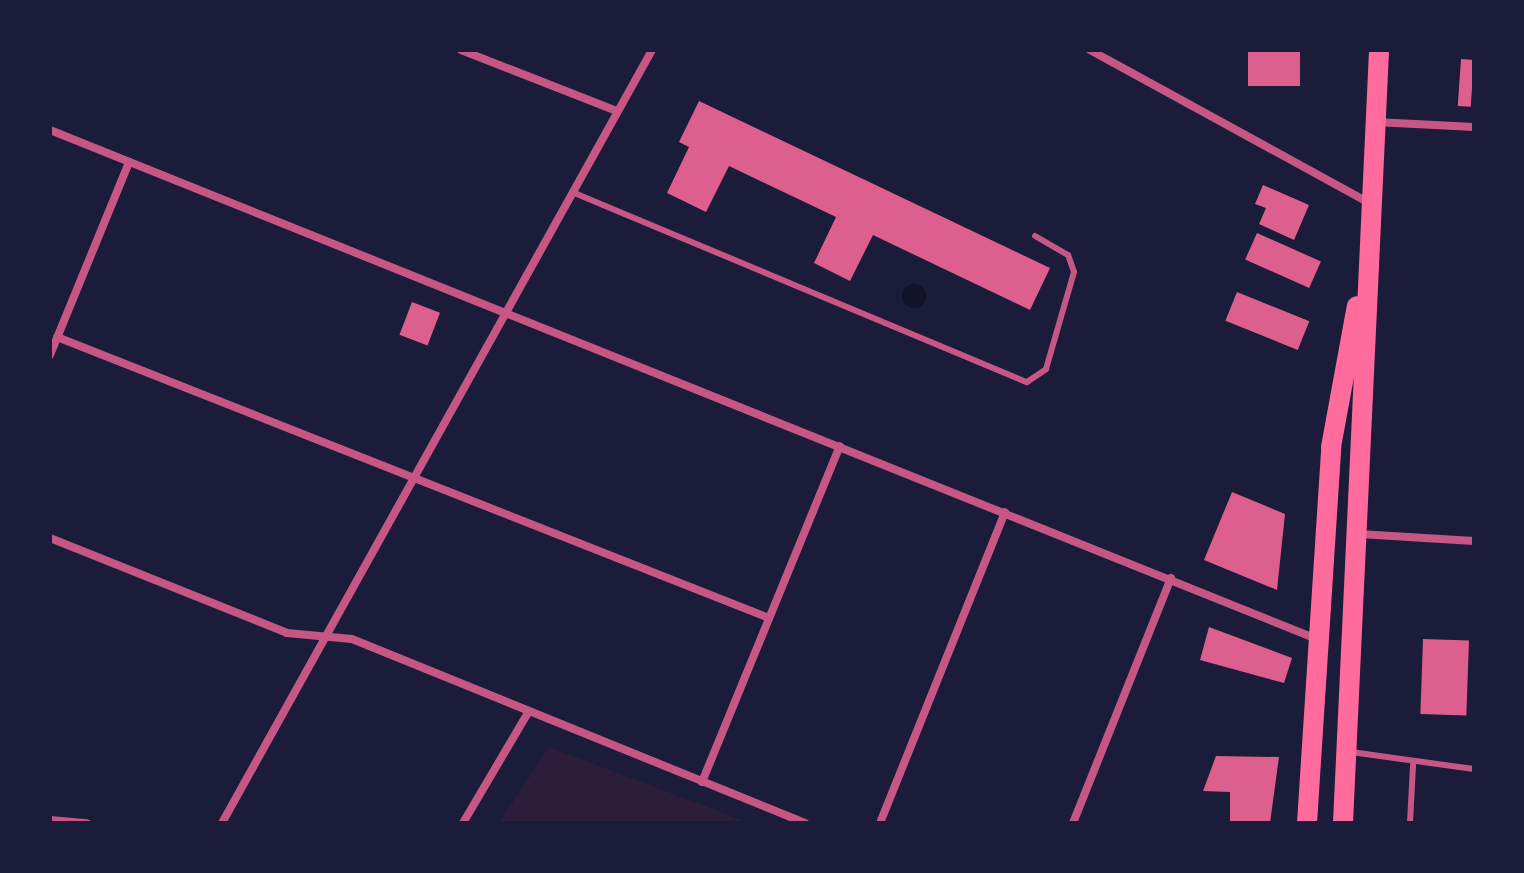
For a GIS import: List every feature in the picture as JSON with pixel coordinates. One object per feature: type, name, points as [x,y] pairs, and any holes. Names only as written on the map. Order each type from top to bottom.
[{"type":"main road","points":[[1343,823],[1358,534],[1363,283],[1379,50]]},
{"type":"main road","points":[[1307,823],[1334,413],[1363,283]]},
{"type":"street","points":[[461,50],[617,111]]},
{"type":"street","points":[[222,823],[320,636],[652,50]]},
{"type":"street","points":[[1090,50],[1369,203]]},
{"type":"street","points":[[1374,122],[1474,127]]},
{"type":"street","points":[[50,130],[1319,640]]},
{"type":"street","points":[[50,355],[129,162]]},
{"type":"street","points":[[57,337],[769,618]]},
{"type":"street","points":[[702,782],[840,446]]},
{"type":"street","points":[[880,823],[1005,512]]},
{"type":"street","points":[[1358,534],[1474,541]]},
{"type":"street","points":[[50,538],[287,633],[352,639],[805,823]]},
{"type":"street","points":[[1073,823],[1171,578]]},
{"type":"street","points":[[463,823],[529,711]]},
{"type":"street","points":[[50,820],[87,823]]},
{"type":"lane","points":[[572,192],[1027,382],[1046,369],[1074,272],[1068,255],[1035,236]]},
{"type":"lane","points":[[1347,751],[1413,765],[1474,769]]},
{"type":"lane","points":[[1410,823],[1413,765]]},
{"type":"shaded area","points":[[914,284],[925,291],[926,296],[919,307],[914,308],[903,301],[902,296],[909,285]]},
{"type":"shaded area","points":[[549,747],[750,823],[499,823]]},
{"type":"building","points":[[1248,50],[1300,50],[1300,86],[1248,86]]},
{"type":"building","points":[[1461,59],[1474,60],[1471,107],[1458,106]]},
{"type":"building","points":[[699,101],[1050,268],[1030,310],[873,235],[850,281],[814,263],[836,217],[729,166],[706,212],[667,193],[689,147],[679,142]]},
{"type":"building","points":[[1263,185],[1309,205],[1294,240],[1259,224],[1266,208],[1255,204]]},
{"type":"building","points":[[1257,233],[1321,261],[1309,288],[1245,259]]},
{"type":"building","points":[[1237,292],[1309,321],[1298,350],[1225,321]]},
{"type":"building","points":[[412,302],[440,313],[427,345],[399,335]]},
{"type":"building","points":[[1232,492],[1285,514],[1277,590],[1204,560]]},
{"type":"building","points":[[1209,627],[1292,658],[1284,683],[1200,660]]},
{"type":"building","points":[[1423,639],[1469,641],[1466,716],[1420,714]]},
{"type":"building","points":[[1216,756],[1279,757],[1270,823],[1230,823],[1230,792],[1203,791]]}]
